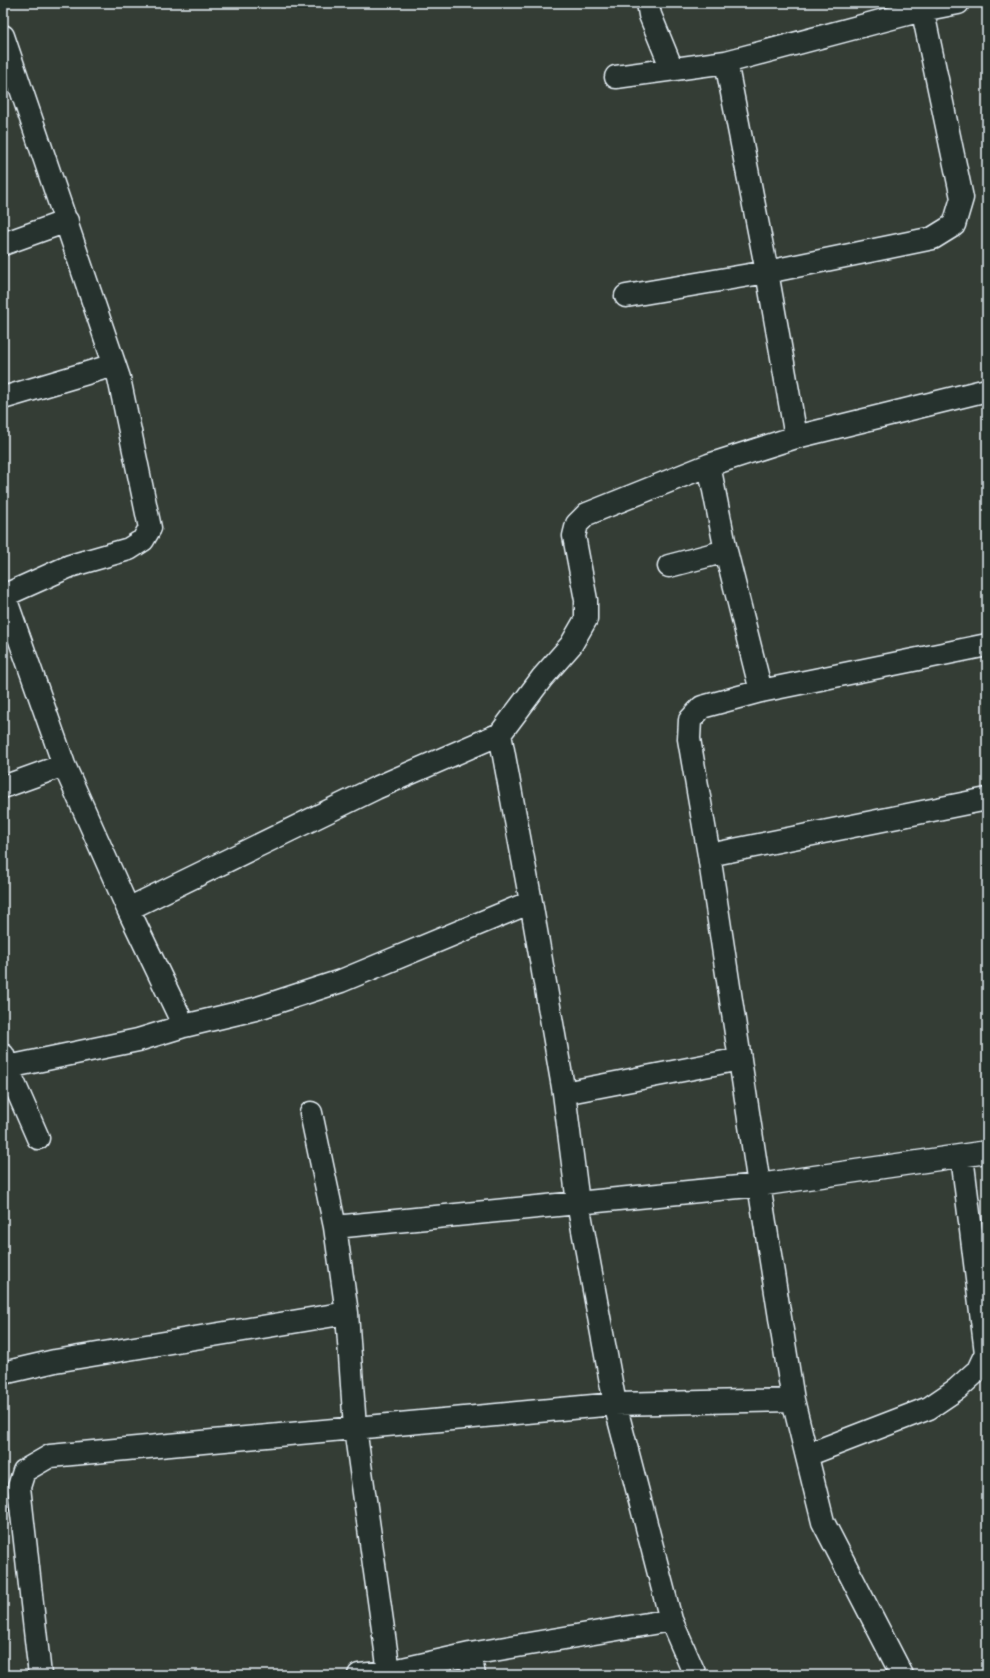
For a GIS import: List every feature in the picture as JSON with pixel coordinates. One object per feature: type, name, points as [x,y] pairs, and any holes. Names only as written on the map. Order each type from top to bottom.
[{"type":"street","points":[[648,3],[650,15],[672,69]]},
{"type":"street","points":[[616,77],[726,62],[921,6],[958,3]]},
{"type":"street","points":[[626,296],[767,272],[933,238],[954,225],[962,198],[921,6]]},
{"type":"street","points":[[3,36],[119,378],[150,528],[143,540],[129,549],[70,566],[4,595],[64,765],[128,909],[184,1026]]},
{"type":"street","points":[[726,62],[767,272],[796,437]]},
{"type":"street","points":[[3,244],[67,221]]},
{"type":"street","points":[[3,398],[114,365]]},
{"type":"street","points":[[128,909],[376,788],[500,734],[542,678],[572,645],[586,619],[586,600],[574,536],[577,524],[587,514],[709,465],[796,437],[987,390]]},
{"type":"street","points":[[709,465],[726,551],[761,691]]},
{"type":"street","points":[[669,566],[726,551]]},
{"type":"street","points":[[902,1675],[823,1522],[794,1400],[759,1185],[709,856],[688,739],[690,720],[702,707],[761,691],[987,645]]},
{"type":"street","points":[[500,734],[564,1093],[578,1203],[616,1404],[671,1620],[695,1675]]},
{"type":"street","points":[[3,787],[64,765]]},
{"type":"street","points":[[709,856],[987,799]]},
{"type":"street","points":[[38,1138],[4,1064],[138,1040],[184,1026],[255,1009],[340,981],[531,902]]},
{"type":"street","points":[[564,1093],[740,1059]]},
{"type":"street","points":[[311,1113],[336,1227],[347,1312],[355,1428],[388,1672]]},
{"type":"street","points":[[336,1227],[759,1185],[987,1152]]},
{"type":"street","points":[[807,1455],[930,1408],[957,1389],[978,1370],[986,1353],[962,1156]]},
{"type":"street","points":[[3,1373],[63,1360],[347,1312]]},
{"type":"street","points":[[40,1675],[19,1487],[24,1471],[37,1462],[50,1456],[616,1404],[794,1400]]},
{"type":"street","points":[[359,1675],[472,1665],[671,1620]]}]
